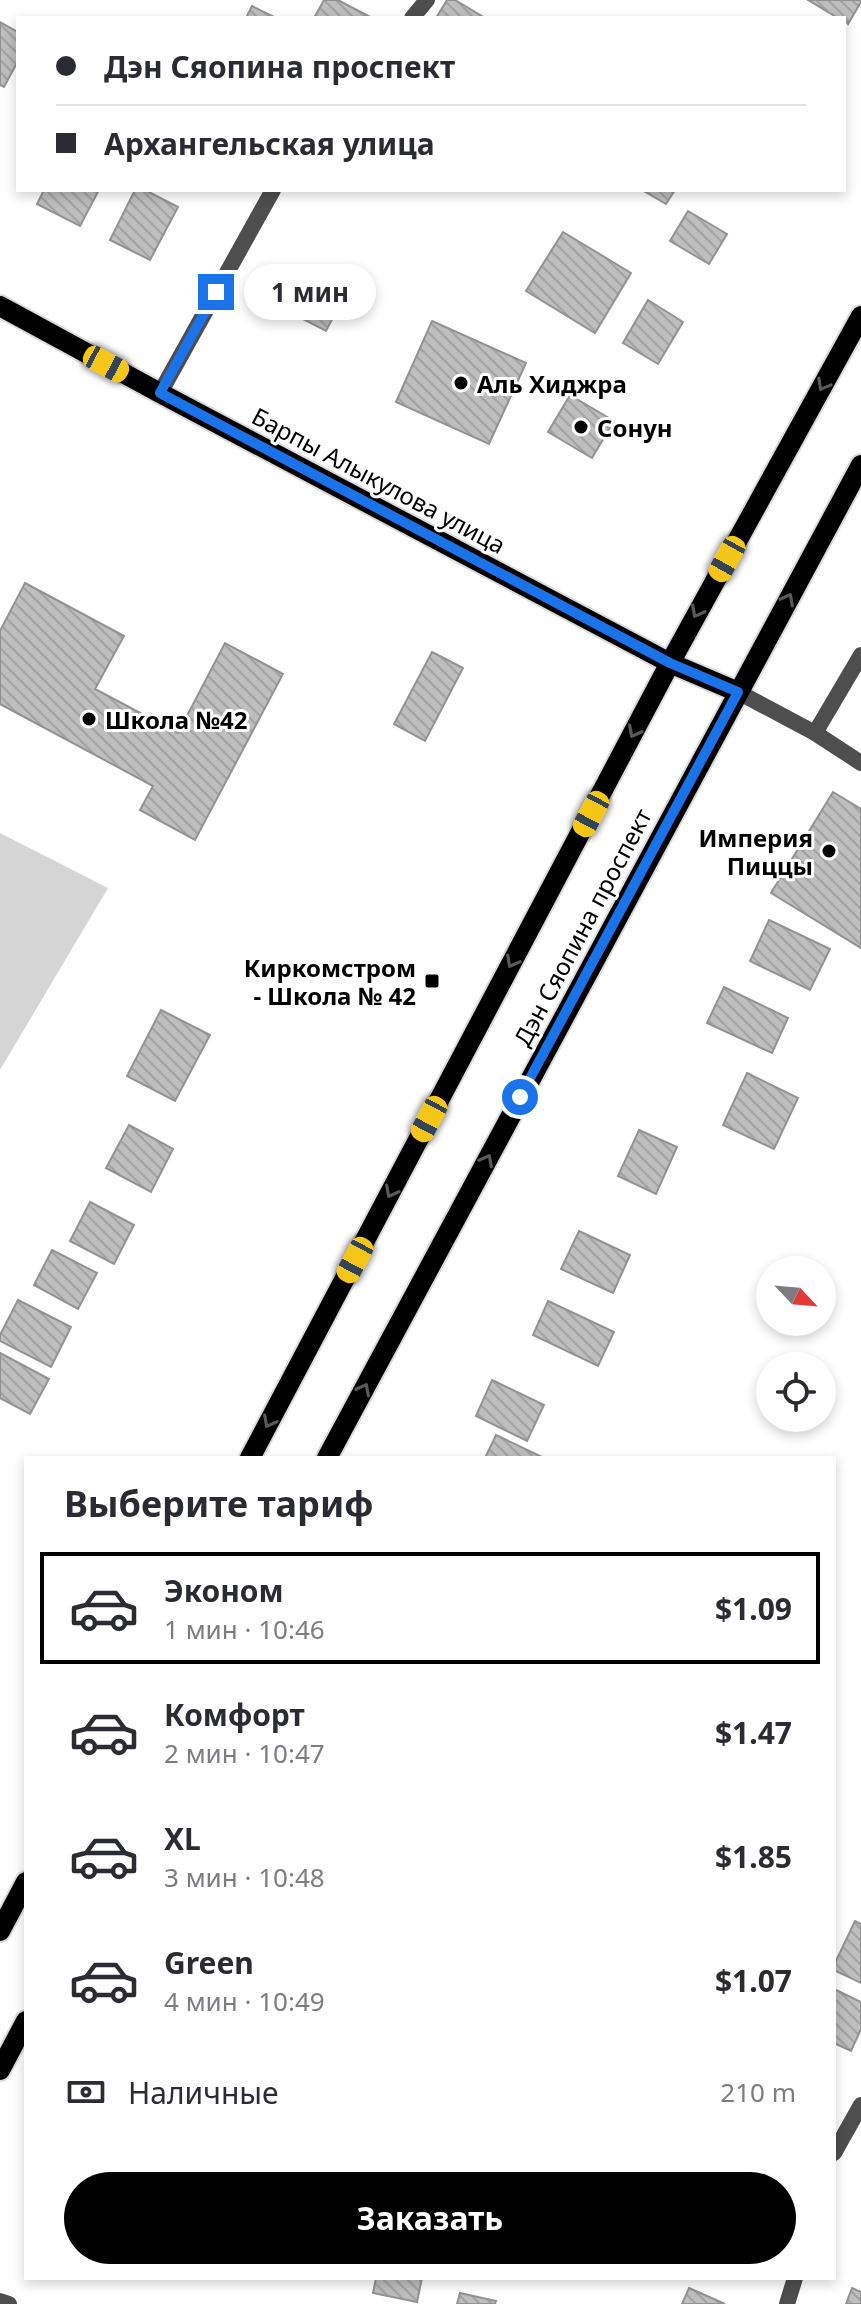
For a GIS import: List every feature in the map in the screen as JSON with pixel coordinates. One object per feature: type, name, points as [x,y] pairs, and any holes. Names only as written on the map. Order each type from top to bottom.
[{"type":"main road","name":"Барпы Алыкулова улица","points":[[0,306],[670,663],[738,692]]},
{"type":"main road","name":"Дэн Сяопина проспект","points":[[251,1456],[670,663],[861,316]]},
{"type":"main road","name":"Дэн Сяопина проспект","points":[[328,1456],[861,465]]},
{"type":"main road","points":[[0,1931],[24,1886]]},
{"type":"main road","points":[[0,2070],[24,2025]]},
{"type":"street","points":[[414,16],[427,0]]},
{"type":"street","points":[[160,393],[272,192]]},
{"type":"street","points":[[815,733],[861,655]]},
{"type":"street","points":[[738,692],[815,733],[861,763]]},
{"type":"street","points":[[836,2149],[861,2105]]},
{"type":"street","points":[[787,2304],[794,2280]]},
{"type":"street","points":[[0,2301],[9,2304]]},
{"type":"shaded area","points":[[0,833],[108,888],[0,1070]]},
{"type":"building","points":[[324,0],[338,0],[368,16],[315,16]]},
{"type":"building","points":[[447,0],[455,0],[482,16],[437,16]]},
{"type":"building","points":[[808,0],[861,0],[848,24],[846,16],[835,16]]},
{"type":"building","points":[[252,6],[272,16],[247,16]]},
{"type":"building","points":[[0,22],[16,31],[16,65],[4,87],[0,85]]},
{"type":"building","points":[[43,192],[98,192],[80,226],[37,204]]},
{"type":"building","points":[[134,192],[149,192],[178,207],[150,260],[110,240]]},
{"type":"building","points":[[645,192],[674,192],[666,204]]},
{"type":"building","points":[[688,211],[727,234],[709,264],[670,241]]},
{"type":"building","points":[[563,232],[631,273],[595,333],[526,291]]},
{"type":"building","points":[[291,271],[343,298],[326,331],[274,304]]},
{"type":"building","points":[[648,300],[683,322],[658,364],[623,343]]},
{"type":"building","name":"Аль Хиджра","points":[[432,321],[526,363],[489,444],[396,402]]},
{"type":"building","name":"Сонун","points":[[570,395],[614,421],[592,458],[548,432]]},
{"type":"building","name":"Школа №42","points":[[25,583],[124,636],[95,689],[178,733],[225,643],[283,674],[195,840],[140,810],[153,786],[0,704],[0,631]]},
{"type":"building","points":[[432,652],[463,668],[425,741],[394,724]]},
{"type":"building","name":"Империя Пиццы","points":[[833,792],[861,809],[861,948],[771,893]]},
{"type":"building","points":[[769,920],[830,949],[810,990],[750,961]]},
{"type":"building","points":[[724,987],[788,1018],[772,1053],[707,1023]]},
{"type":"building","points":[[161,1010],[210,1035],[175,1101],[127,1076]]},
{"type":"building","points":[[747,1073],[798,1098],[774,1149],[723,1125]]},
{"type":"building","points":[[129,1125],[173,1149],[151,1192],[106,1168]]},
{"type":"building","points":[[639,1130],[677,1147],[656,1194],[618,1176]]},
{"type":"building","points":[[90,1202],[134,1225],[114,1264],[70,1241]]},
{"type":"building","points":[[579,1231],[630,1255],[613,1293],[561,1269]]},
{"type":"building","points":[[52,1250],[97,1273],[78,1309],[34,1285]]},
{"type":"building","points":[[18,1300],[71,1327],[51,1367],[0,1341],[0,1335]]},
{"type":"building","points":[[548,1301],[614,1332],[598,1366],[533,1335]]},
{"type":"building","points":[[0,1353],[49,1379],[30,1414],[0,1398]]},
{"type":"building","points":[[492,1380],[544,1405],[527,1441],[476,1416]]},
{"type":"building","points":[[496,1435],[540,1456],[486,1456]]},
{"type":"building","points":[[855,1921],[861,1924],[861,1983],[836,1971],[836,1961]]},
{"type":"building","points":[[836,1990],[861,2002],[861,2029],[851,2051],[836,2044]]},
{"type":"building","points":[[376,2280],[422,2280],[417,2302],[373,2293]]},
{"type":"building","points":[[689,2288],[725,2304],[682,2304]]},
{"type":"building","points":[[852,2288],[861,2292],[861,2304],[846,2304]]},
{"type":"building","points":[[460,2293],[496,2301],[495,2304],[457,2304]]},
{"type":"place","name":"Аль Хиджра","points":[[461,383]]},
{"type":"place","name":"Сонун","points":[[581,427]]},
{"type":"place","name":"Школа №42","points":[[89,719]]},
{"type":"place","name":"Империя Пиццы","points":[[829,851]]},
{"type":"place","name":"Киркомстром - Школа № 42","points":[[432,981]]},
{"type":"route","points":[[216,292],[160,393],[670,663],[738,692],[520,1097]]}]
